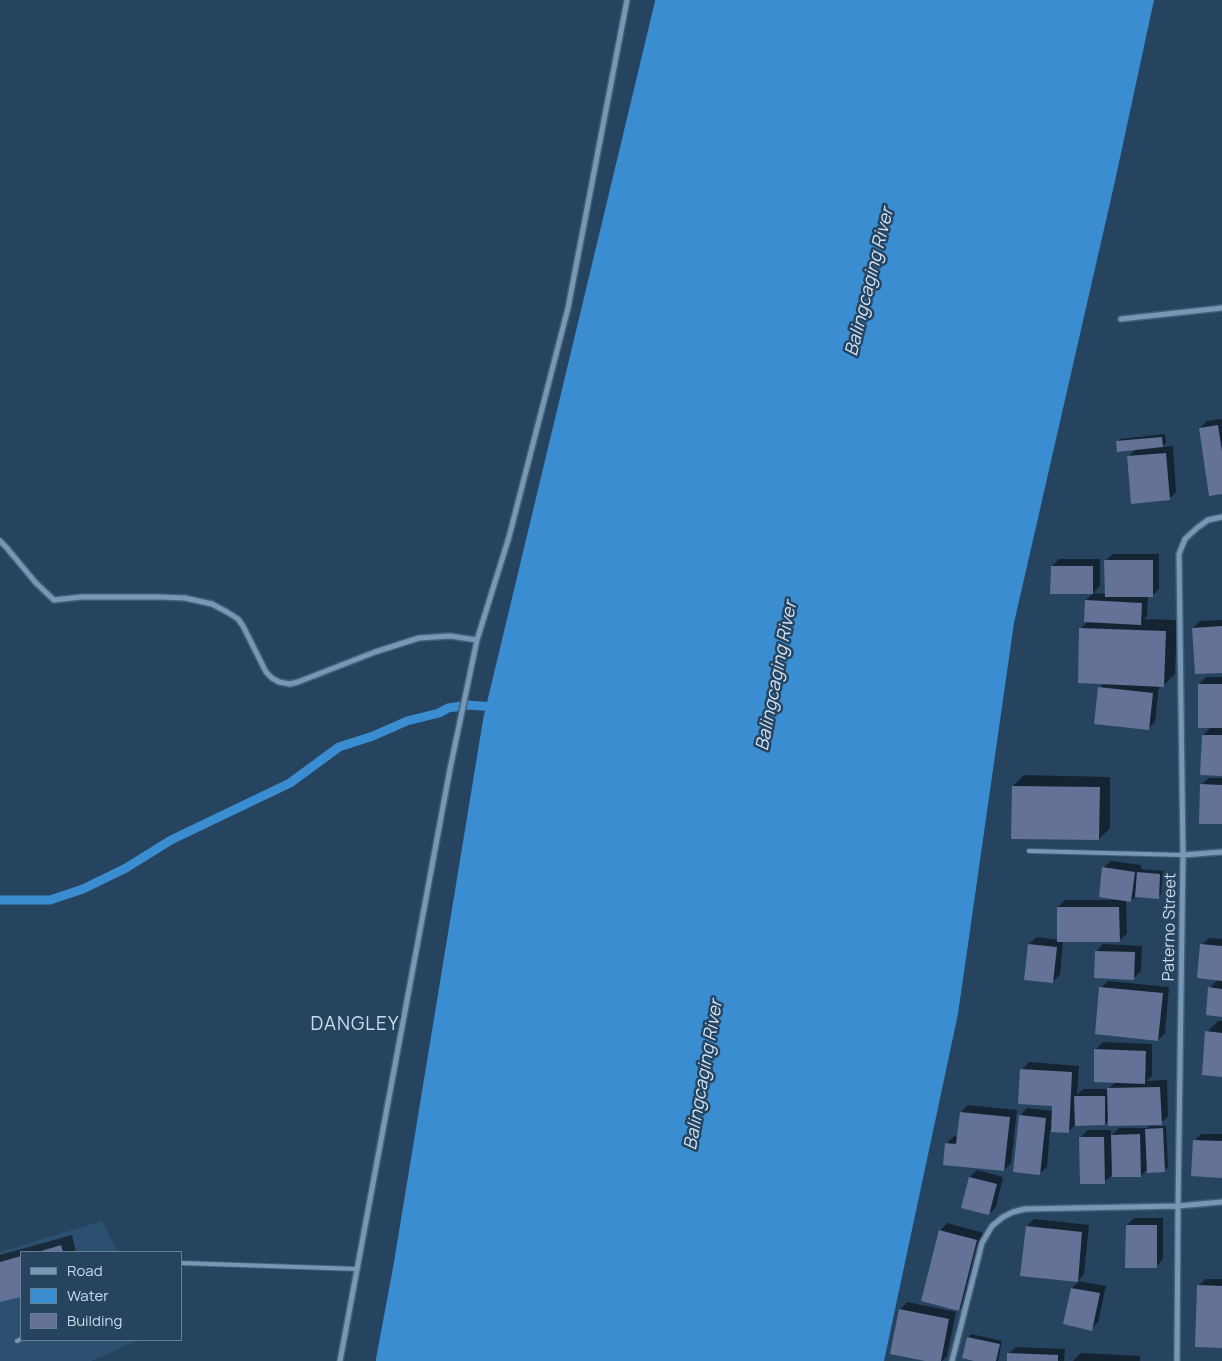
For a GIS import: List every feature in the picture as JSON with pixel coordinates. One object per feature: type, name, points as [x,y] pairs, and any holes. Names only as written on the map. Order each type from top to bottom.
[{"type":"street","points":[[340,1361],[448,778],[477,640],[509,537],[568,308],[627,0]]},
{"type":"street","points":[[1122,319],[1222,308]]},
{"type":"street","name":"Paterno Street","points":[[1176,1361],[1183,855],[1179,554],[1185,539],[1197,528],[1208,520],[1222,517]]},
{"type":"street","points":[[0,542],[36,583],[54,600],[81,597],[185,598],[212,604],[228,612],[242,626],[266,672],[279,682],[290,684],[298,682],[375,652],[419,638],[450,636],[477,640]]},
{"type":"street","points":[[1183,855],[1222,852]]},
{"type":"street","points":[[952,1361],[982,1243],[992,1226],[1003,1217],[1025,1209],[1178,1206],[1222,1202]]},
{"type":"lane","points":[[1029,851],[1183,855]]},
{"type":"lane","points":[[182,1263],[357,1268]]},
{"type":"shaded area","points":[[102,1221],[117,1251],[20,1251],[20,1341],[137,1341],[91,1361],[0,1361],[0,1252]]},
{"type":"water","name":"Balingcaging River","points":[[681,0],[1154,0],[1115,181],[1014,623],[958,1014],[884,1361],[401,1361],[418,1270],[508,722]]},
{"type":"building","points":[[1218,425],[1222,452],[1222,494],[1209,496],[1199,428]]},
{"type":"building","points":[[1162,437],[1163,447],[1117,452],[1116,441]]},
{"type":"building","points":[[1166,453],[1170,500],[1131,504],[1127,456]]},
{"type":"building","points":[[1104,560],[1153,560],[1153,597],[1105,597]]},
{"type":"building","points":[[1051,566],[1093,566],[1093,594],[1050,594]]},
{"type":"building","points":[[1085,600],[1142,603],[1141,625],[1084,622]]},
{"type":"building","points":[[1222,626],[1222,673],[1195,674],[1192,628]]},
{"type":"building","points":[[1079,628],[1166,631],[1164,687],[1078,683]]},
{"type":"building","points":[[1198,684],[1222,684],[1222,728],[1198,728]]},
{"type":"building","points":[[1098,687],[1153,693],[1149,730],[1094,724]]},
{"type":"building","points":[[1202,735],[1222,735],[1222,776],[1200,775]]},
{"type":"building","points":[[1200,784],[1222,785],[1222,824],[1199,824]]},
{"type":"building","points":[[1012,786],[1100,787],[1099,840],[1011,839]]},
{"type":"building","points":[[1102,867],[1135,872],[1131,902],[1099,897]]},
{"type":"building","points":[[1137,872],[1160,874],[1159,899],[1135,897]]},
{"type":"building","points":[[1057,907],[1119,907],[1120,942],[1057,942]]},
{"type":"building","points":[[1028,944],[1057,947],[1053,983],[1024,980]]},
{"type":"building","points":[[1200,944],[1222,946],[1222,981],[1197,978]]},
{"type":"building","points":[[1095,951],[1135,952],[1134,980],[1094,978]]},
{"type":"building","points":[[1099,987],[1163,993],[1158,1041],[1095,1034]]},
{"type":"building","points":[[1208,987],[1222,989],[1222,1017],[1206,1015]]},
{"type":"building","points":[[1205,1031],[1222,1033],[1222,1077],[1202,1075]]},
{"type":"building","points":[[1094,1049],[1146,1051],[1145,1084],[1094,1082]]},
{"type":"building","points":[[1020,1069],[1072,1072],[1069,1133],[1051,1132],[1052,1106],[1018,1104]]},
{"type":"building","points":[[1160,1087],[1162,1125],[1108,1126],[1107,1088]]},
{"type":"building","points":[[1074,1096],[1105,1096],[1105,1125],[1075,1126]]},
{"type":"building","points":[[960,1112],[1010,1117],[1004,1171],[943,1165],[945,1143],[956,1144]]},
{"type":"building","points":[[1019,1115],[1046,1118],[1040,1175],[1013,1172]]},
{"type":"building","points":[[1163,1128],[1165,1172],[1147,1173],[1145,1129]]},
{"type":"building","points":[[1140,1134],[1141,1177],[1112,1177],[1111,1135]]},
{"type":"building","points":[[1079,1137],[1104,1137],[1105,1184],[1080,1184]]},
{"type":"building","points":[[1193,1140],[1222,1141],[1222,1178],[1191,1176]]},
{"type":"building","points":[[969,1177],[997,1184],[989,1215],[961,1208]]},
{"type":"building","points":[[1126,1225],[1157,1225],[1157,1268],[1125,1268]]},
{"type":"building","points":[[1026,1226],[1082,1232],[1078,1282],[1020,1276]]},
{"type":"building","points":[[939,1230],[977,1240],[959,1311],[921,1301]]},
{"type":"building","points":[[61,1245],[63,1251],[41,1251]]},
{"type":"building","points":[[20,1256],[20,1297],[0,1302],[0,1262]]},
{"type":"building","points":[[1197,1285],[1222,1286],[1222,1348],[1195,1347]]},
{"type":"building","points":[[1071,1288],[1100,1293],[1092,1331],[1063,1324]]},
{"type":"building","points":[[899,1309],[949,1319],[941,1361],[925,1361],[890,1354]]},
{"type":"building","points":[[967,1337],[1000,1344],[996,1361],[974,1361],[962,1358]]},
{"type":"building","points":[[1007,1353],[1058,1355],[1058,1361],[1007,1361]]},
{"type":"waterway","points":[[401,1361],[418,1270],[508,722],[681,0]]},
{"type":"waterway","points":[[0,900],[50,900],[83,889],[126,868],[171,840],[290,783],[339,747],[373,736],[407,721],[439,713],[448,708],[468,705],[494,707],[510,712],[520,709]]},
{"type":"district","name":"DANGLEY","points":[[355,1025]]}]
